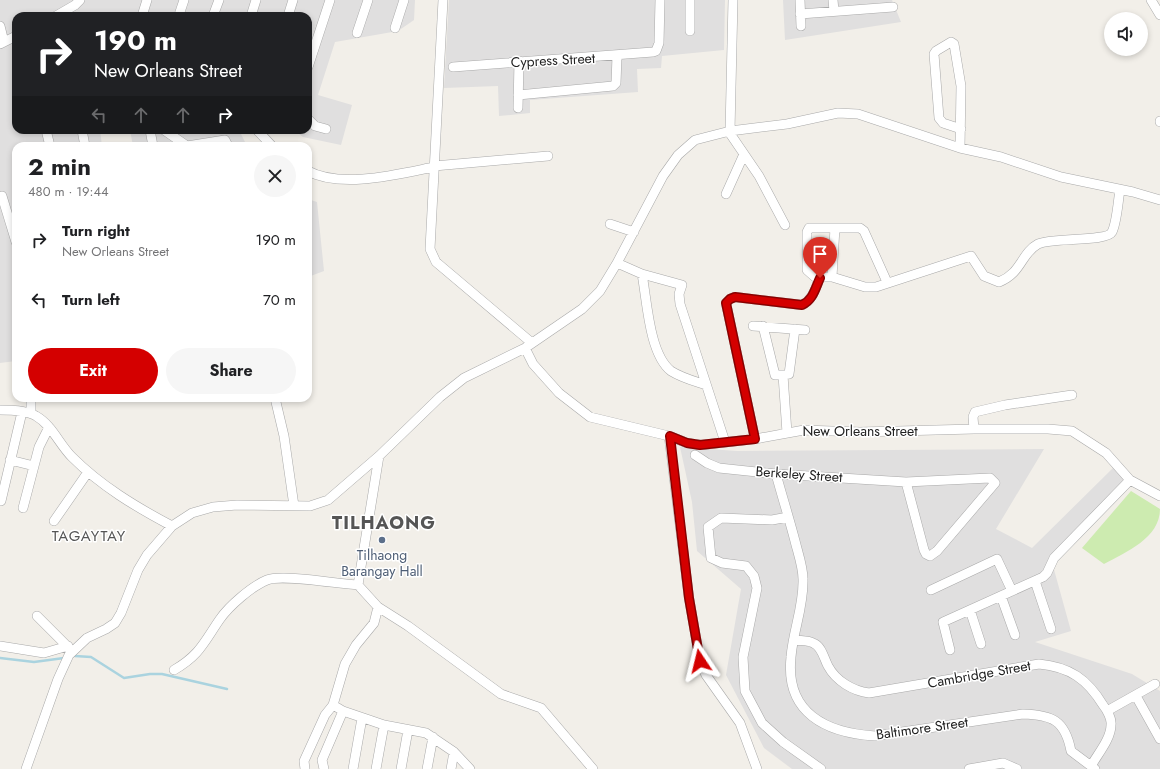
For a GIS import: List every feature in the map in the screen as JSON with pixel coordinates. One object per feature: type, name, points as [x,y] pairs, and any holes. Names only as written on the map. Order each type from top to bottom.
[{"type":"street","points":[[65,12],[76,5],[80,0]]},
{"type":"street","points":[[143,12],[147,0]]},
{"type":"street","points":[[180,12],[184,0]]},
{"type":"street","points":[[214,12],[218,0]]},
{"type":"street","points":[[252,12],[256,0]]},
{"type":"street","points":[[289,12],[293,0]]},
{"type":"street","points":[[312,55],[330,0]]},
{"type":"street","points":[[357,33],[368,0]]},
{"type":"street","points":[[394,28],[404,0]]},
{"type":"street","points":[[443,0],[430,244],[432,257],[529,345]]},
{"type":"street","name":"Cypress Street","points":[[454,67],[518,61],[617,56],[653,52],[656,51],[659,43],[660,0]]},
{"type":"street","points":[[690,0],[690,31]]},
{"type":"street","points":[[733,0],[729,132],[759,176],[785,225]]},
{"type":"street","points":[[800,0],[801,26]]},
{"type":"street","points":[[833,0],[834,11]]},
{"type":"street","points":[[1151,0],[1160,15]]},
{"type":"street","points":[[800,14],[834,11],[873,4],[893,7]]},
{"type":"street","points":[[0,26],[2,43],[12,38]]},
{"type":"street","points":[[960,148],[961,129],[962,86],[954,44],[951,42],[936,51],[934,54],[939,118],[943,123],[961,129]]},
{"type":"street","points":[[518,95],[613,86],[616,83],[617,56]]},
{"type":"street","points":[[518,61],[518,108]]},
{"type":"street","points":[[0,646],[44,653],[70,648],[106,629],[115,622],[121,613],[138,570],[147,555],[172,526],[192,513],[213,507],[237,505],[310,506],[328,500],[379,456],[440,396],[464,378],[529,345],[582,309],[600,291],[617,263],[662,176],[678,155],[695,140],[729,132],[787,124],[838,113],[858,114],[960,148],[1001,157],[1061,177],[1160,200]]},
{"type":"street","points":[[312,123],[315,126],[326,129]]},
{"type":"street","points":[[170,134],[181,142]]},
{"type":"street","points":[[260,134],[268,142]]},
{"type":"street","points":[[212,142],[225,140],[226,142]]},
{"type":"street","points":[[726,194],[744,154]]},
{"type":"street","points":[[312,172],[326,177],[343,179],[388,176],[434,167],[548,156]]},
{"type":"street","points":[[887,282],[864,231],[857,227],[812,227],[808,230],[807,270],[811,276],[820,278],[832,276],[865,287],[876,287],[887,282],[970,256],[984,276],[999,282],[1011,277],[1030,251],[1040,243],[1080,238],[1099,238],[1109,235],[1114,224],[1120,190]]},
{"type":"street","points":[[2,196],[12,228]]},
{"type":"street","points":[[610,224],[634,232]]},
{"type":"street","points":[[832,276],[835,228]]},
{"type":"street","points":[[617,263],[642,274],[682,286],[680,304],[726,442]]},
{"type":"street","points":[[642,274],[652,334],[659,354],[670,370],[686,379],[706,385]]},
{"type":"street","points":[[755,439],[726,303],[735,297],[802,305],[808,303],[813,296],[820,278]]},
{"type":"street","points":[[753,326],[805,330]]},
{"type":"street","points":[[763,326],[775,375],[789,374],[795,329]]},
{"type":"street","name":"New Orleans Street","points":[[529,345],[532,364],[559,393],[590,417],[670,436],[687,443],[700,445],[755,439],[804,430],[860,432],[1048,429],[1072,431],[1106,453],[1130,480],[1160,496]]},
{"type":"street","points":[[783,375],[787,433]]},
{"type":"street","points":[[974,429],[973,417],[975,412],[1005,405],[1072,395]]},
{"type":"street","points":[[0,501],[10,460],[30,402]]},
{"type":"street","points":[[276,402],[284,436],[294,506]]},
{"type":"street","points":[[0,410],[26,413],[49,427],[72,457],[88,472],[139,509],[172,526]]},
{"type":"street","points":[[23,508],[41,440],[49,427]]},
{"type":"street","points":[[670,436],[689,598],[700,661],[706,675],[740,723],[757,769]]},
{"type":"street","name":"Berkeley Street","points":[[695,455],[707,463],[719,468],[776,474],[906,482],[990,478],[995,483],[930,556],[926,554],[924,550],[906,482]]},
{"type":"street","points":[[358,585],[379,456]]},
{"type":"street","points":[[10,460],[34,466]]},
{"type":"street","points":[[54,521],[88,472]]},
{"type":"street","name":"Baltimore Street","points":[[776,474],[803,579],[791,657],[790,680],[798,701],[812,717],[827,726],[853,734],[875,736],[1023,714],[1042,715],[1063,726],[1068,736],[1071,751],[1093,768]]},
{"type":"street","points":[[950,650],[943,622],[1045,575],[1054,558],[1130,480]]},
{"type":"street","points":[[788,517],[772,520],[721,518],[708,527],[711,558],[722,563],[746,566],[754,576],[757,588],[743,656],[745,691],[762,723],[783,742],[821,769]]},
{"type":"street","points":[[931,590],[997,559],[1012,591]]},
{"type":"street","points":[[174,670],[190,660],[201,648],[226,610],[267,580],[284,578],[358,585],[378,607],[408,626],[501,694],[541,708],[593,769]]},
{"type":"street","points":[[1035,580],[1050,629]]},
{"type":"street","points":[[1001,596],[1015,635]]},
{"type":"street","points":[[305,769],[304,760],[325,715],[333,705],[345,664],[356,645],[374,623],[378,607]]},
{"type":"street","points":[[970,610],[981,644]]},
{"type":"street","points":[[37,616],[70,648]]},
{"type":"street","name":"Cambridge Street","points":[[794,640],[814,643],[819,647],[828,668],[840,680],[859,692],[880,691],[1039,664],[1057,666],[1075,674],[1094,691],[1107,711],[1112,724],[1093,768]]},
{"type":"street","points":[[26,769],[70,648]]},
{"type":"street","points":[[1107,711],[1155,684]]},
{"type":"street","points":[[1136,696],[1160,739]]},
{"type":"street","points":[[333,705],[342,711],[384,725],[408,730],[418,730],[433,736],[454,752],[470,769]]},
{"type":"street","points":[[324,769],[322,760],[342,711]]},
{"type":"street","points":[[353,769],[362,718]]},
{"type":"street","points":[[376,769],[384,725]]},
{"type":"street","points":[[401,769],[408,730]]},
{"type":"street","points":[[427,769],[433,736]]},
{"type":"street","points":[[451,769],[454,752]]},
{"type":"street","points":[[969,769],[1003,763],[1017,769]]},
{"type":"shaded area","points":[[0,0],[415,0],[414,20],[398,31],[335,42],[318,95],[352,105],[341,145],[303,137],[299,134],[312,134],[312,12],[12,12],[12,134],[100,134],[102,142],[12,142],[12,362],[0,363]]},
{"type":"shaded area","points":[[449,0],[725,0],[724,50],[662,56],[661,68],[637,69],[638,92],[530,100],[530,113],[499,116],[498,86],[444,88]]},
{"type":"shaded area","points":[[783,0],[892,0],[901,22],[785,40]]},
{"type":"shaded area","points":[[131,134],[241,134],[245,142],[132,142]]},
{"type":"shaded area","points":[[312,200],[317,202],[324,271],[312,276]]},
{"type":"shaded area","points":[[680,447],[737,451],[1044,449],[996,529],[1032,548],[1114,467],[1132,485],[1053,566],[1071,631],[1035,642],[1132,674],[1160,691],[1160,769],[792,769],[764,748],[726,675],[741,589],[697,551],[692,502]]},
{"type":"green space","points":[[1131,491],[1160,509],[1158,519],[1148,536],[1140,543],[1104,564],[1082,548]]},
{"type":"waterway","points":[[75,656],[91,657],[124,678],[150,674],[162,674],[227,689]]},
{"type":"waterway","points":[[0,658],[34,662],[64,658]]},
{"type":"place","name":"Tilhaong Barangay Hall","points":[[382,540]]},
{"type":"district","name":"TILHAONG","points":[[384,523]]},
{"type":"district","name":"TAGAYTAY","points":[[89,536]]},
{"type":"route","points":[[700,661],[689,598],[670,436],[687,443],[700,445],[755,439],[726,303],[735,297],[802,305],[808,303],[813,296],[820,278]]}]
